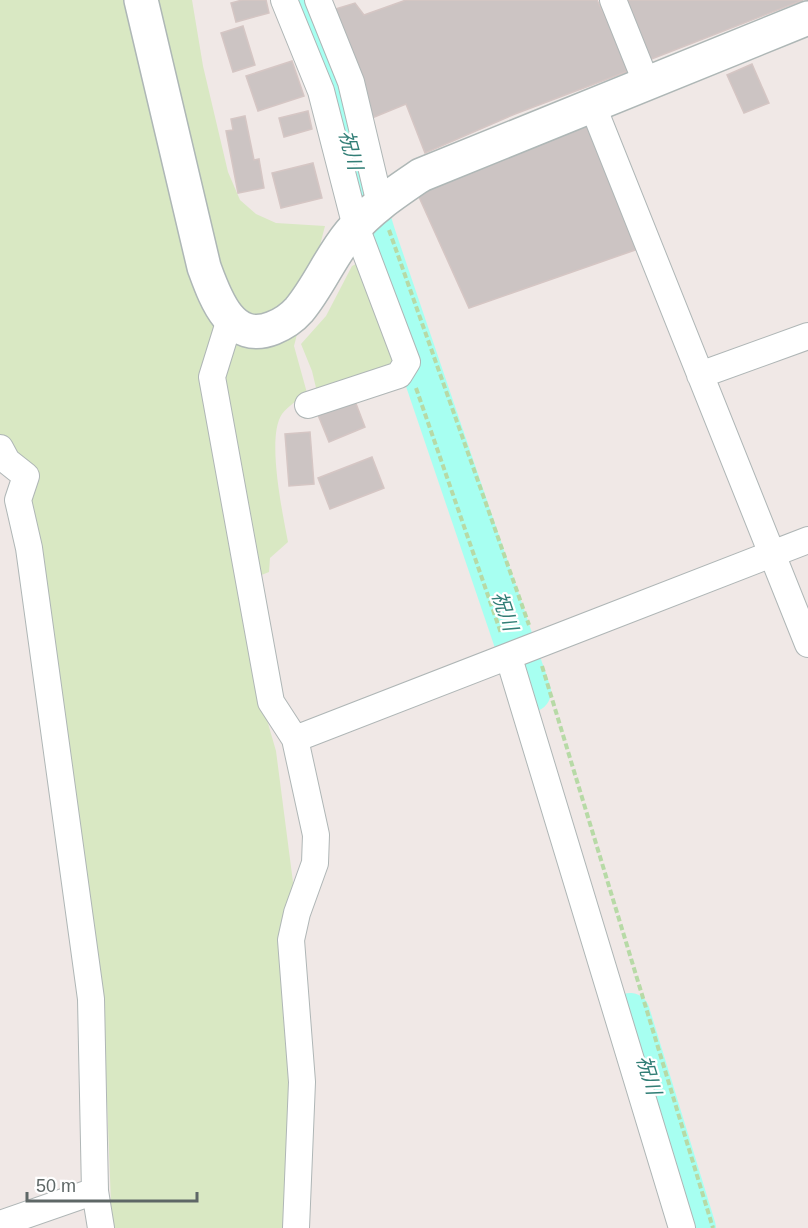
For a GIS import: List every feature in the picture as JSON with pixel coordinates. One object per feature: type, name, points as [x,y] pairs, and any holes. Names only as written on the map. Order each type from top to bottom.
[{"type":"street","points":[[141,0],[204,267],[218,303],[230,320],[244,329],[259,331],[276,327],[292,317],[369,214],[421,175],[442,164],[808,18]]},
{"type":"street","points":[[284,0],[369,214]]},
{"type":"street","points":[[308,405],[399,375],[407,362],[369,214],[351,82],[318,0]]},
{"type":"street","points":[[613,0],[646,82]]},
{"type":"street","points":[[592,104],[808,644]]},
{"type":"street","points":[[230,320],[212,377],[271,702],[294,739],[316,835],[315,863],[297,913],[291,939],[302,1082],[296,1228]]},
{"type":"street","points":[[700,375],[808,336]]},
{"type":"street","points":[[0,448],[7,461],[26,476],[18,500],[29,548],[91,999],[96,1191],[101,1228]]},
{"type":"street","points":[[294,739],[535,648],[808,540]]},
{"type":"street","points":[[510,657],[682,1228]]},
{"type":"street","points":[[0,1224],[96,1191]]},
{"type":"path","points":[[407,362],[510,657]]},
{"type":"green space","points":[[0,0],[192,0],[203,66],[228,172],[240,200],[256,214],[276,223],[325,226],[294,346],[307,393],[282,414],[277,425],[275,440],[277,476],[288,542],[270,558],[269,572],[259,576],[245,609],[250,661],[276,751],[297,913],[296,1228],[112,1228],[104,1025],[7,461],[0,443]]},
{"type":"green space","points":[[358,263],[399,375],[317,392],[312,371],[301,344],[326,316],[352,266]]},
{"type":"building","points":[[242,0],[266,0],[269,13],[236,22],[231,3]]},
{"type":"building","points":[[406,0],[597,0],[631,70],[515,114],[425,153],[406,104],[372,118],[329,11],[355,3],[364,15]]},
{"type":"building","points":[[626,0],[803,0],[649,60]]},
{"type":"building","points":[[243,26],[255,65],[233,72],[221,33]]},
{"type":"building","points":[[292,61],[304,96],[258,111],[246,76]]},
{"type":"building","points":[[752,64],[769,103],[744,113],[727,75]]},
{"type":"building","points":[[308,111],[312,129],[284,137],[279,118]]},
{"type":"building","points":[[245,116],[254,160],[259,159],[264,188],[238,193],[226,131],[233,130],[231,119]]},
{"type":"building","points":[[590,119],[641,248],[469,308],[419,197],[440,183]]},
{"type":"building","points":[[313,163],[322,198],[281,208],[272,173]]},
{"type":"building","points":[[355,401],[365,427],[329,442],[318,415]]},
{"type":"building","points":[[310,432],[314,484],[289,486],[285,434]]},
{"type":"building","points":[[372,457],[384,488],[330,509],[318,478]]},
{"type":"waterway","name":"祝川","points":[[300,0],[336,84],[345,134],[376,236],[531,692]]},
{"type":"waterway","name":"祝川","points":[[630,1013],[696,1228]]}]
